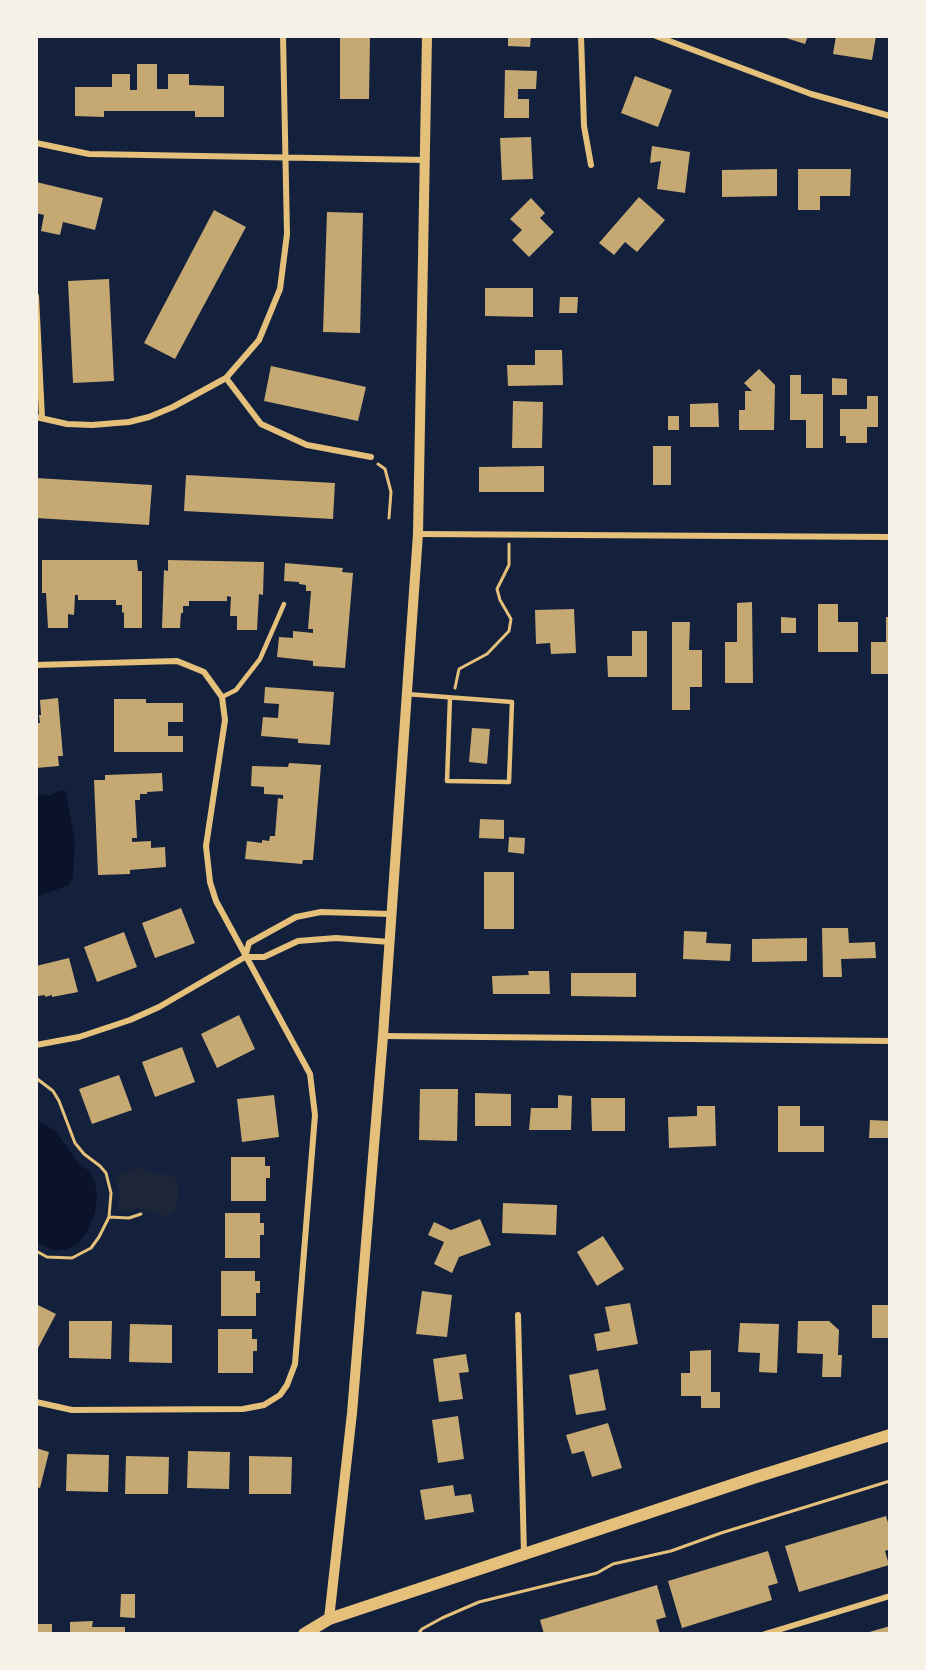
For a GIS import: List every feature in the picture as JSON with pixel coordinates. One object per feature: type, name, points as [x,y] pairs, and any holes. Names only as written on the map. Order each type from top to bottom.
[{"type":"main road","points":[[304,1634],[329,1619],[753,1478],[890,1435]]},
{"type":"main road","points":[[328,1634],[329,1619]]},
{"type":"street","points":[[36,296],[39,418],[84,425],[129,422],[173,407],[226,378],[259,340],[280,289],[287,234],[283,36]]},
{"type":"street","points":[[329,1619],[352,1413],[383,1036],[418,534],[428,36]]},
{"type":"street","points":[[581,36],[584,126],[591,165]]},
{"type":"street","points":[[656,36],[811,94],[890,116]]},
{"type":"street","points":[[36,143],[89,154],[425,160]]},
{"type":"street","points":[[226,378],[261,424],[307,445],[371,457]]},
{"type":"street","points":[[418,534],[890,537]]},
{"type":"street","points":[[36,665],[177,661],[204,672],[222,697],[225,720],[206,846],[207,867],[216,902],[310,1074],[315,1115],[295,1365],[287,1385],[272,1402],[243,1409],[95,1410],[72,1410],[36,1402]]},
{"type":"street","points":[[245,957],[249,944],[296,917],[321,912],[391,914]]},
{"type":"street","points":[[36,1046],[79,1037],[130,1020],[159,1007],[245,957],[264,957],[298,941],[336,938],[390,942]]},
{"type":"street","points":[[383,1036],[890,1041]]},
{"type":"street","points":[[518,1315],[524,1554]]},
{"type":"street","points":[[765,1634],[890,1596]]},
{"type":"lane","points":[[222,697],[236,690],[260,659],[284,604]]},
{"type":"lane","points":[[406,694],[512,702],[508,782],[447,781],[450,698]]},
{"type":"path","points":[[371,457],[384,470],[391,492],[389,518]]},
{"type":"path","points":[[450,698],[455,689],[459,669],[488,654],[508,631],[511,619],[500,600],[498,589],[509,565],[509,535]]},
{"type":"path","points":[[36,1078],[53,1091],[75,1143],[106,1173],[111,1193],[109,1217],[92,1248],[72,1258],[47,1257],[36,1251]]},
{"type":"path","points":[[109,1217],[129,1218],[141,1214]]},
{"type":"path","points":[[418,1634],[422,1629],[442,1618],[479,1602],[597,1573],[613,1564],[671,1551],[721,1533],[890,1481]]},
{"type":"shaded area","points":[[60,790],[66,791],[75,842],[73,878],[69,885],[36,897],[36,794],[50,796]]},
{"type":"shaded area","points":[[36,1119],[56,1132],[77,1161],[91,1173],[95,1182],[97,1198],[95,1213],[88,1231],[78,1244],[66,1250],[51,1250],[36,1241]]},
{"type":"shaded area","points":[[134,1167],[150,1173],[174,1176],[178,1186],[178,1199],[174,1212],[162,1216],[138,1208],[131,1212],[120,1211],[118,1207],[120,1196],[116,1181],[119,1174],[130,1171]]},
{"type":"building","points":[[340,36],[370,36],[369,99],[340,99]]},
{"type":"building","points":[[508,36],[531,36],[530,47],[508,46]]},
{"type":"building","points":[[780,36],[808,36],[805,44]]},
{"type":"building","points":[[836,36],[876,36],[872,60],[833,54]]},
{"type":"building","points":[[137,64],[157,64],[157,89],[168,89],[168,74],[189,74],[189,85],[224,86],[224,117],[195,117],[195,111],[104,111],[104,117],[75,116],[75,87],[112,87],[112,74],[130,74],[130,90],[137,90]]},
{"type":"building","points":[[505,70],[537,71],[536,89],[518,89],[518,99],[529,99],[529,118],[504,118]]},
{"type":"building","points":[[635,76],[672,90],[658,127],[621,113]]},
{"type":"building","points":[[531,137],[533,179],[502,180],[500,138]]},
{"type":"building","points":[[652,146],[690,152],[685,193],[657,189],[661,161],[650,163]]},
{"type":"building","points":[[777,169],[777,196],[722,197],[722,170]]},
{"type":"building","points":[[798,169],[851,169],[850,196],[820,196],[820,210],[798,210]]},
{"type":"building","points":[[36,182],[103,198],[95,230],[63,222],[60,235],[41,231],[44,215],[36,213]]},
{"type":"building","points":[[639,197],[665,220],[637,252],[625,242],[614,255],[599,243]]},
{"type":"building","points":[[531,198],[545,213],[540,218],[554,232],[529,257],[512,240],[522,230],[510,219]]},
{"type":"building","points":[[214,210],[246,227],[175,359],[144,343]]},
{"type":"building","points":[[327,212],[363,213],[360,333],[323,332]]},
{"type":"building","points":[[109,279],[114,381],[73,383],[68,281]]},
{"type":"building","points":[[485,288],[533,288],[533,317],[485,316]]},
{"type":"building","points":[[560,297],[578,297],[577,313],[559,313]]},
{"type":"building","points":[[535,350],[562,350],[563,385],[508,386],[507,365],[535,365]]},
{"type":"building","points":[[271,366],[366,387],[358,421],[264,401]]},
{"type":"building","points":[[759,369],[775,385],[774,430],[739,430],[739,410],[745,410],[745,391],[752,391],[744,383]]},
{"type":"building","points":[[790,375],[801,375],[801,394],[823,394],[823,448],[806,448],[806,420],[790,420]]},
{"type":"building","points":[[832,378],[847,379],[847,395],[832,395]]},
{"type":"building","points":[[867,396],[878,396],[878,427],[867,427],[867,443],[846,443],[846,436],[840,436],[840,409],[867,409]]},
{"type":"building","points":[[513,401],[543,402],[542,448],[512,448]]},
{"type":"building","points":[[718,403],[719,427],[690,427],[690,404]]},
{"type":"building","points":[[668,416],[679,416],[679,430],[668,430]]},
{"type":"building","points":[[653,446],[671,446],[671,485],[653,485]]},
{"type":"building","points":[[544,466],[544,492],[479,492],[479,467]]},
{"type":"building","points":[[186,475],[335,483],[333,519],[184,511]]},
{"type":"building","points":[[36,478],[152,485],[149,525],[36,518]]},
{"type":"building","points":[[42,560],[137,560],[138,571],[142,571],[142,628],[124,628],[122,605],[116,605],[116,600],[78,600],[78,595],[75,595],[74,615],[68,614],[68,628],[48,628],[46,593],[42,593]]},
{"type":"building","points":[[168,560],[264,562],[263,595],[259,594],[257,630],[237,630],[237,616],[230,616],[231,597],[227,596],[227,601],[189,601],[189,606],[183,606],[180,628],[162,628],[164,570],[168,571]]},
{"type":"building","points":[[285,563],[343,568],[342,572],[353,573],[345,668],[313,666],[313,661],[277,657],[279,637],[293,638],[293,631],[313,633],[313,629],[308,629],[311,591],[306,591],[306,585],[299,584],[299,582],[284,581]]},
{"type":"building","points":[[752,602],[753,683],[725,683],[725,642],[737,642],[737,603]]},
{"type":"building","points":[[818,604],[838,604],[838,622],[858,622],[858,652],[818,652]]},
{"type":"building","points":[[574,609],[576,653],[551,654],[550,643],[536,644],[535,610]]},
{"type":"building","points":[[781,617],[796,618],[796,633],[781,633]]},
{"type":"building","points":[[886,617],[890,617],[890,674],[871,674],[871,642],[886,642]]},
{"type":"building","points":[[672,622],[690,622],[689,650],[702,650],[702,687],[690,687],[690,710],[672,710]]},
{"type":"building","points":[[632,631],[647,631],[647,677],[608,677],[607,656],[632,656]]},
{"type":"building","points":[[265,687],[334,692],[330,745],[298,743],[298,739],[261,736],[263,717],[278,718],[279,704],[264,703]]},
{"type":"building","points":[[58,698],[63,756],[58,756],[59,766],[36,768],[36,723],[40,723],[40,700]]},
{"type":"building","points":[[114,699],[146,699],[146,703],[183,703],[183,722],[168,722],[168,736],[183,736],[183,752],[114,752]]},
{"type":"building","points":[[472,728],[490,729],[487,764],[469,762]]},
{"type":"building","points":[[289,763],[321,765],[313,860],[303,860],[302,864],[245,859],[247,841],[262,843],[262,840],[269,841],[270,836],[275,836],[278,798],[283,799],[283,795],[264,794],[264,787],[251,786],[252,766],[288,767]]},
{"type":"building","points":[[162,773],[163,791],[140,794],[140,800],[135,800],[137,838],[132,838],[132,842],[151,841],[151,848],[165,847],[166,867],[130,870],[130,874],[98,875],[94,780],[105,780],[105,775]]},
{"type":"building","points":[[480,819],[504,820],[504,839],[479,838]]},
{"type":"building","points":[[509,837],[525,838],[524,854],[508,852]]},
{"type":"building","points":[[484,872],[514,872],[514,929],[484,929]]},
{"type":"building","points":[[181,908],[195,943],[155,958],[142,923]]},
{"type":"building","points":[[822,928],[848,928],[849,943],[875,942],[876,958],[841,959],[842,977],[823,977]]},
{"type":"building","points":[[684,931],[707,932],[706,943],[731,944],[730,961],[683,959]]},
{"type":"building","points":[[124,932],[137,967],[97,982],[84,947]]},
{"type":"building","points":[[807,938],[807,961],[752,962],[752,939]]},
{"type":"building","points":[[69,958],[78,992],[52,997],[52,995],[38,996],[36,966]]},
{"type":"building","points":[[528,971],[549,971],[550,994],[493,994],[492,976],[529,975]]},
{"type":"building","points":[[571,973],[636,973],[636,997],[571,996]]},
{"type":"building","points":[[239,1015],[255,1049],[217,1068],[201,1034]]},
{"type":"building","points":[[182,1047],[195,1082],[155,1097],[142,1062]]},
{"type":"building","points":[[119,1075],[132,1110],[92,1124],[79,1089]]},
{"type":"building","points":[[420,1089],[458,1089],[457,1141],[419,1140]]},
{"type":"building","points":[[475,1093],[511,1094],[511,1126],[475,1126]]},
{"type":"building","points":[[274,1095],[279,1137],[242,1142],[237,1099]]},
{"type":"building","points":[[558,1095],[572,1096],[571,1130],[529,1130],[531,1108],[558,1108]]},
{"type":"building","points":[[591,1098],[625,1098],[625,1131],[592,1131]]},
{"type":"building","points":[[697,1106],[715,1106],[716,1146],[669,1148],[668,1117],[697,1116]]},
{"type":"building","points":[[778,1106],[800,1106],[800,1126],[824,1126],[824,1152],[778,1152]]},
{"type":"building","points":[[870,1120],[890,1121],[890,1138],[869,1138]]},
{"type":"building","points":[[231,1157],[265,1157],[265,1166],[270,1166],[270,1178],[266,1178],[266,1201],[231,1201]]},
{"type":"building","points":[[503,1203],[557,1205],[556,1235],[502,1233]]},
{"type":"building","points":[[225,1213],[260,1213],[260,1223],[264,1223],[264,1235],[260,1235],[260,1258],[225,1258]]},
{"type":"building","points":[[480,1219],[491,1245],[459,1257],[452,1273],[434,1264],[444,1242],[428,1235],[434,1222],[451,1230]]},
{"type":"building","points":[[603,1236],[624,1269],[597,1286],[577,1252]]},
{"type":"building","points":[[221,1271],[255,1271],[255,1281],[260,1281],[260,1293],[256,1293],[256,1316],[221,1316]]},
{"type":"building","points":[[422,1291],[452,1295],[447,1337],[416,1334]]},
{"type":"building","points":[[630,1303],[638,1344],[597,1351],[594,1334],[610,1331],[605,1307]]},
{"type":"building","points":[[36,1304],[56,1314],[38,1348],[36,1347]]},
{"type":"building","points":[[872,1305],[890,1305],[890,1338],[872,1338]]},
{"type":"building","points":[[69,1321],[112,1321],[111,1359],[69,1358]]},
{"type":"building","points":[[798,1321],[829,1321],[839,1330],[838,1355],[842,1355],[841,1377],[822,1377],[823,1354],[797,1353]]},
{"type":"building","points":[[740,1323],[779,1324],[777,1373],[759,1372],[760,1353],[738,1352]]},
{"type":"building","points":[[130,1324],[172,1325],[172,1363],[129,1362]]},
{"type":"building","points":[[218,1329],[252,1329],[252,1339],[257,1339],[257,1351],[253,1351],[253,1373],[218,1373]]},
{"type":"building","points":[[711,1350],[711,1392],[720,1392],[720,1408],[701,1408],[701,1396],[681,1396],[681,1373],[690,1373],[690,1351]]},
{"type":"building","points":[[466,1354],[469,1372],[459,1373],[463,1399],[439,1402],[433,1359]]},
{"type":"building","points":[[598,1369],[606,1410],[576,1415],[569,1375]]},
{"type":"building","points":[[458,1416],[464,1459],[438,1463],[432,1420]]},
{"type":"building","points":[[608,1423],[622,1468],[592,1477],[584,1451],[572,1454],[566,1435]]},
{"type":"building","points":[[36,1448],[49,1452],[40,1488],[36,1487]]},
{"type":"building","points":[[188,1451],[230,1452],[229,1489],[187,1488]]},
{"type":"building","points":[[67,1454],[109,1455],[108,1492],[66,1491]]},
{"type":"building","points":[[126,1456],[169,1457],[168,1494],[125,1494]]},
{"type":"building","points":[[249,1456],[292,1457],[291,1494],[249,1494]]},
{"type":"building","points":[[453,1485],[455,1496],[471,1494],[474,1512],[425,1520],[420,1490]]},
{"type":"building","points":[[886,1516],[890,1529],[890,1549],[885,1551],[889,1565],[799,1592],[785,1546]]},
{"type":"building","points":[[768,1551],[778,1583],[768,1586],[772,1600],[682,1628],[668,1581]]},
{"type":"building","points":[[657,1585],[666,1617],[656,1620],[660,1634],[544,1634],[540,1620]]},
{"type":"building","points":[[121,1594],[135,1594],[135,1618],[120,1617]]},
{"type":"building","points":[[93,1621],[92,1627],[125,1627],[125,1634],[70,1634],[70,1622]]},
{"type":"building","points":[[36,1624],[52,1624],[52,1634],[36,1634]]},
{"type":"building","points":[[890,1626],[890,1634],[866,1634],[866,1633]]}]
